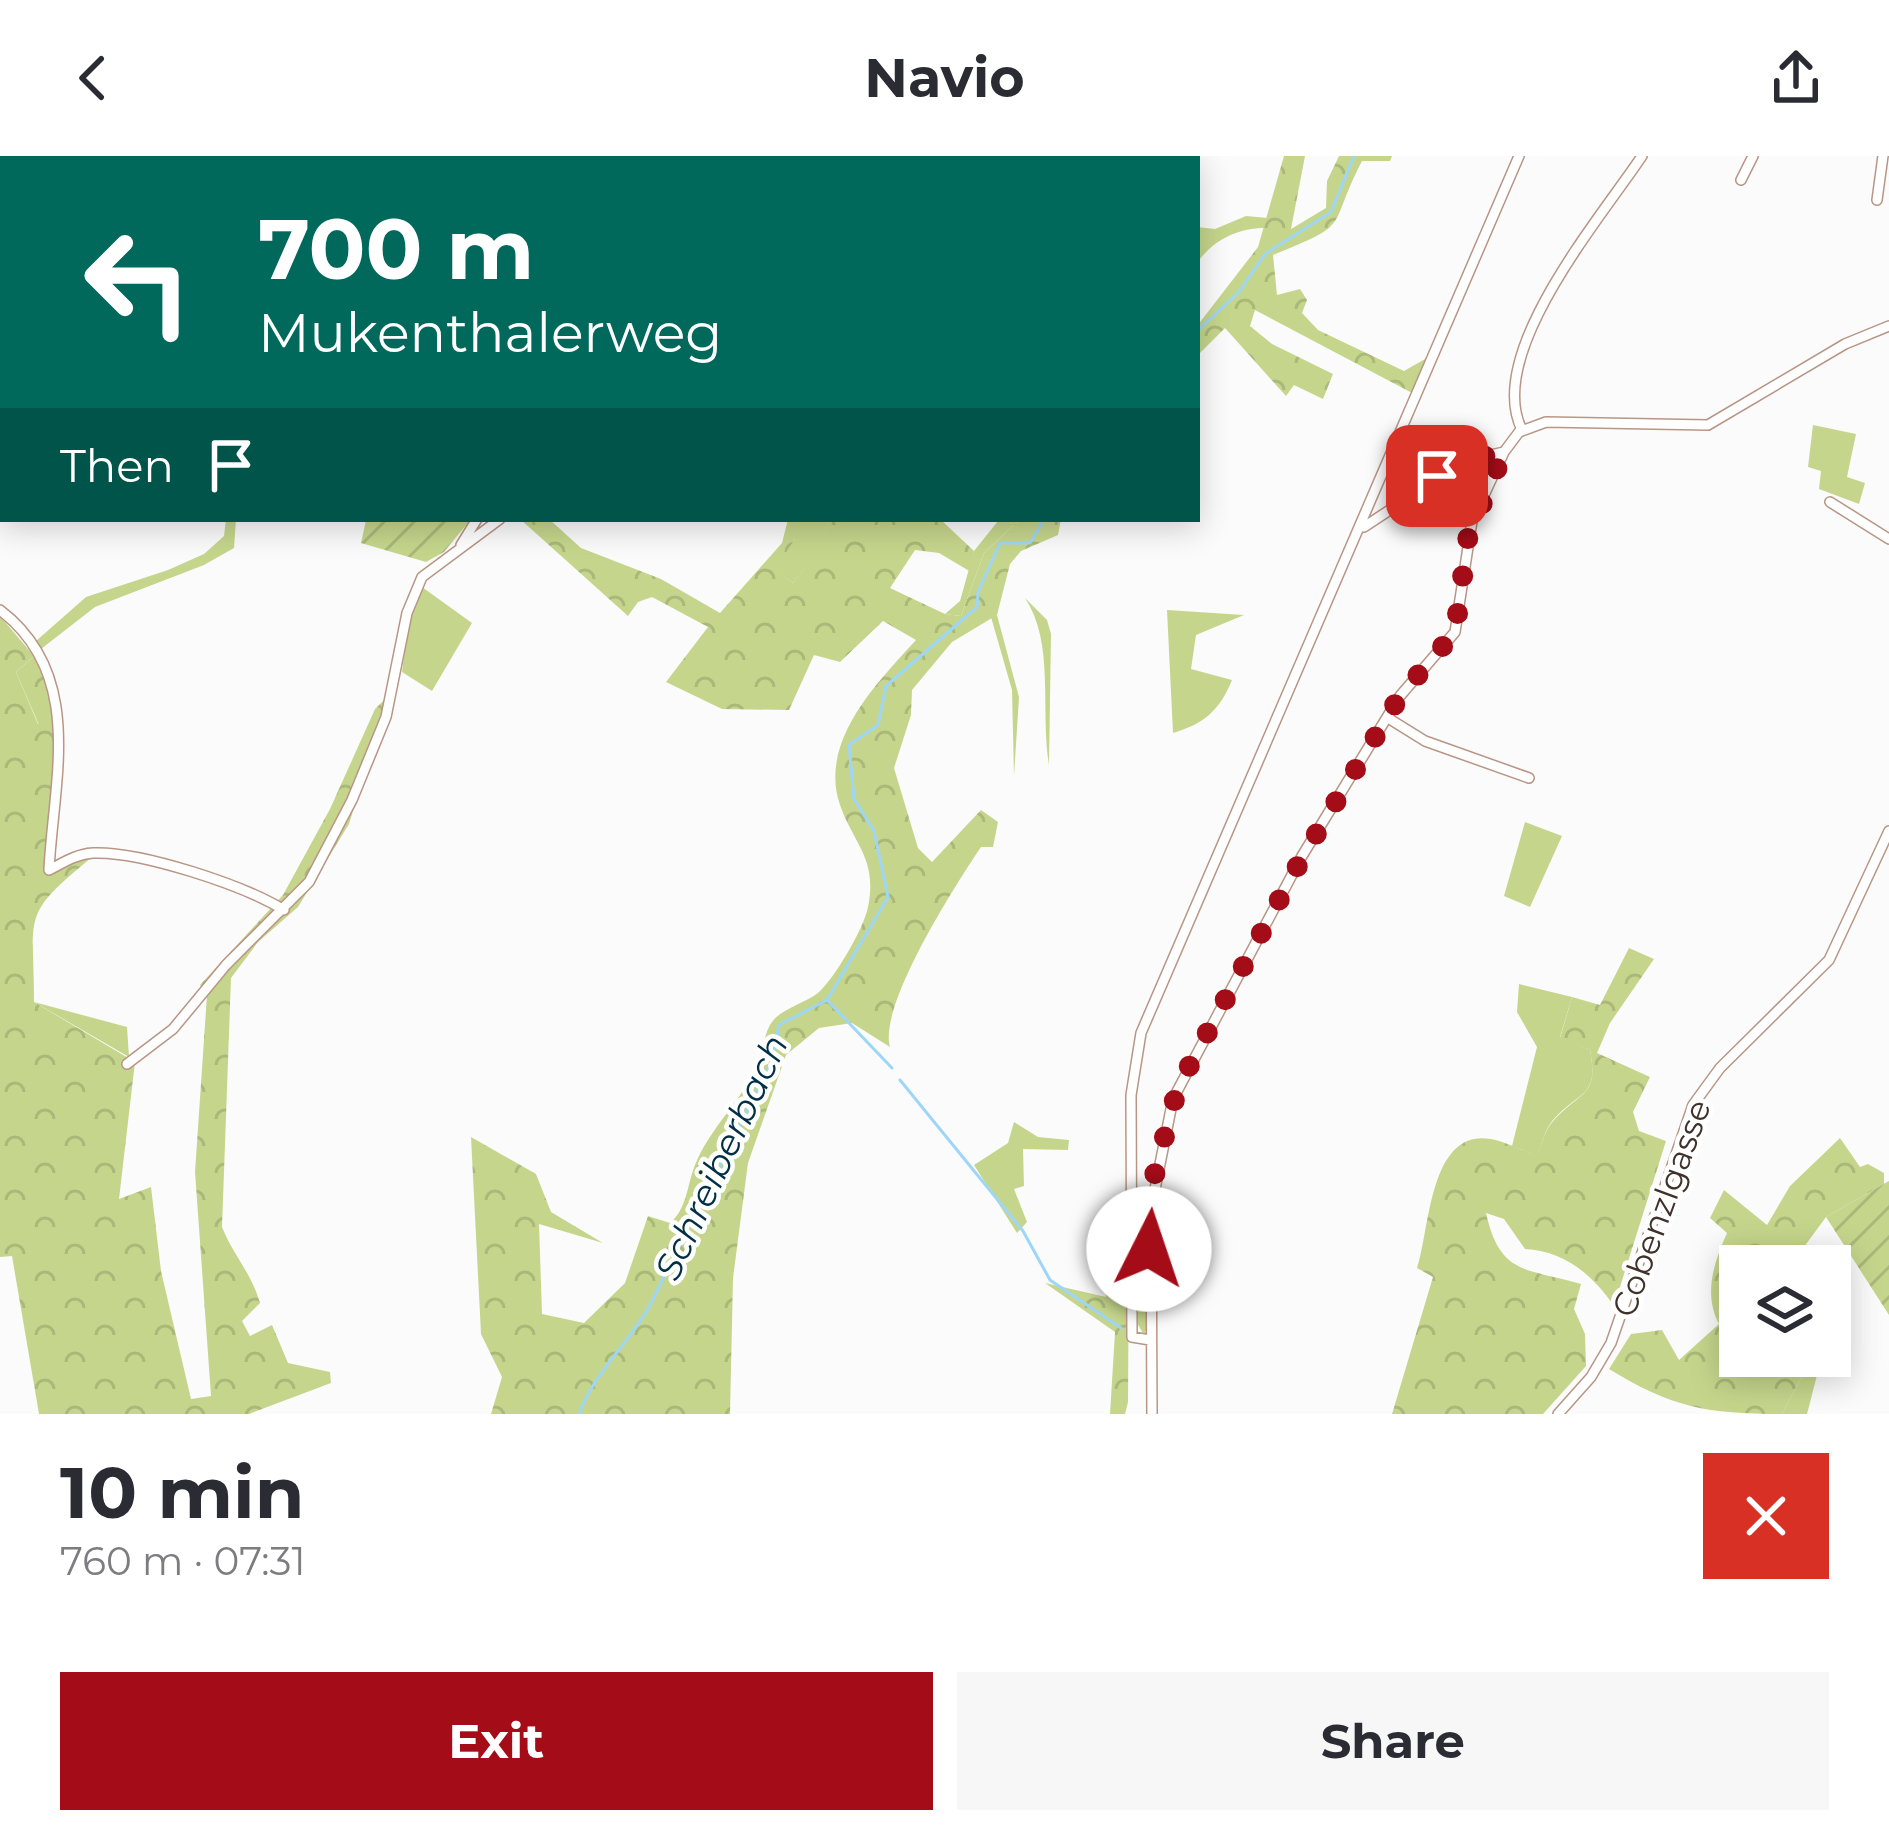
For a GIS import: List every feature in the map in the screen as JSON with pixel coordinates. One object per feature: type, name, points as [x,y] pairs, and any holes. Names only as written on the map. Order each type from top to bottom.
[{"type":"street","points":[[1150,1340],[1132,1337],[1136,1051],[1519,156]]},
{"type":"street","points":[[1522,430],[1512,391],[1523,348],[1549,298],[1642,156]]},
{"type":"street","points":[[1741,180],[1753,156]]},
{"type":"street","points":[[1877,200],[1883,156]]},
{"type":"street","points":[[1152,1414],[1150,1209],[1173,1099],[1258,934],[1388,718],[1455,632],[1468,537],[1504,452],[1522,430],[1546,422],[1597,418],[1708,425],[1844,344],[1889,326]]},
{"type":"street","points":[[1360,531],[1458,464],[1504,452]]},
{"type":"street","points":[[1830,502],[1889,539]]},
{"type":"street","points":[[458,549],[475,522]]},
{"type":"street","points":[[127,1064],[173,1029],[316,870],[365,769],[392,696],[414,593],[431,568],[496,522]]},
{"type":"street","points":[[0,610],[37,650],[58,729],[62,773],[49,870],[80,855],[105,854],[228,882],[284,910]]},
{"type":"street","points":[[1388,718],[1425,741],[1529,778]]},
{"type":"street","name":"Cobenzlgasse","points":[[1558,1414],[1591,1377],[1611,1342],[1693,1105],[1720,1068],[1829,961],[1889,831]]},
{"type":"green space","points":[[1284,156],[1305,156],[1291,229],[1326,208],[1327,181],[1339,156],[1392,156],[1390,161],[1362,161],[1335,222],[1273,255],[1277,295],[1300,289],[1307,300],[1302,313],[1318,330],[1404,371],[1432,355],[1414,394],[1255,310],[1250,326],[1272,344],[1333,374],[1323,399],[1294,385],[1286,396],[1225,328],[1200,353],[1200,322],[1258,247]]},
{"type":"green space","points":[[1246,216],[1268,218],[1265,228],[1227,237],[1200,260],[1200,227],[1215,229]]},
{"type":"green space","points":[[1813,425],[1856,434],[1847,477],[1865,483],[1859,504],[1819,489],[1821,471],[1808,467]]},
{"type":"green space","points":[[226,522],[236,522],[234,548],[204,565],[95,607],[41,649],[44,723],[39,725],[16,672],[41,650],[36,641],[86,597],[168,570],[204,554],[224,536]]},
{"type":"green space","points":[[366,522],[469,522],[444,552],[426,562],[361,543]]},
{"type":"green space","points":[[523,522],[552,522],[581,548],[661,579],[720,613],[782,543],[787,522],[795,522],[795,539],[775,569],[793,583],[818,552],[829,522],[943,522],[974,551],[971,572],[939,553],[915,550],[890,588],[945,614],[961,616],[984,553],[1017,522],[1060,522],[1058,535],[1021,551],[1010,564],[997,615],[952,642],[912,690],[911,715],[894,768],[918,848],[932,862],[981,810],[998,822],[993,847],[981,847],[907,975],[889,1028],[890,1047],[852,1023],[819,1028],[786,1055],[748,1163],[733,1278],[730,1414],[491,1414],[502,1377],[481,1334],[471,1137],[536,1174],[551,1212],[603,1243],[539,1224],[542,1314],[584,1323],[625,1283],[648,1216],[670,1223],[680,1211],[701,1152],[751,1078],[772,1022],[825,986],[861,927],[870,876],[840,805],[837,758],[869,694],[916,640],[883,621],[840,662],[814,655],[789,710],[722,709],[666,682],[708,627],[652,597],[638,602],[628,616]]},
{"type":"green space","points":[[795,522],[829,522],[819,552],[793,583],[774,569],[795,539]]},
{"type":"green space","points":[[997,522],[1017,522],[984,553],[961,616],[945,614],[960,601],[974,551]]},
{"type":"green space","points":[[422,587],[472,623],[432,691],[402,672],[407,630]]},
{"type":"green space","points":[[1025,598],[1047,620],[1051,634],[1049,765],[1040,635]]},
{"type":"green space","points":[[1167,610],[1244,615],[1196,635],[1191,669],[1232,680],[1210,714],[1173,733]]},
{"type":"green space","points":[[997,615],[1019,697],[1014,776],[1012,690],[991,617]]},
{"type":"green space","points":[[0,616],[34,656],[16,672],[38,724],[44,722],[32,678],[46,671],[60,765],[55,860],[88,847],[91,858],[52,893],[36,919],[34,1002],[135,1062],[119,1199],[151,1187],[161,1271],[191,1399],[211,1396],[195,1172],[207,995],[200,985],[283,895],[330,809],[375,709],[388,696],[349,824],[298,907],[258,942],[231,978],[222,1227],[260,1303],[242,1321],[250,1336],[272,1325],[288,1363],[330,1372],[331,1383],[249,1414],[39,1414],[12,1256],[0,1257]]},
{"type":"green space","points":[[1525,822],[1562,836],[1530,907],[1504,896]]},
{"type":"green space","points":[[1629,948],[1654,959],[1610,1023],[1597,1053],[1650,1077],[1633,1112],[1639,1131],[1666,1141],[1614,1306],[1576,1266],[1552,1254],[1525,1249],[1504,1219],[1486,1213],[1508,1259],[1531,1271],[1581,1284],[1574,1309],[1585,1334],[1586,1366],[1543,1414],[1392,1414],[1433,1277],[1417,1268],[1444,1165],[1455,1149],[1471,1140],[1491,1139],[1537,1155],[1551,1124],[1586,1091],[1592,1077],[1590,1050],[1560,1038],[1572,997],[1600,1005]]},
{"type":"green space","points":[[1519,984],[1572,997],[1560,1037],[1590,1050],[1592,1066],[1590,1085],[1550,1124],[1537,1156],[1512,1146],[1537,1047],[1517,1012]]},
{"type":"green space","points":[[34,1002],[127,1027],[129,1057]]},
{"type":"green space","points":[[1014,1122],[1038,1137],[1069,1140],[1068,1150],[1023,1149],[1024,1186],[1014,1189],[1027,1222],[1017,1233],[974,1165],[1008,1143]]},
{"type":"green space","points":[[1840,1138],[1860,1167],[1868,1164],[1884,1173],[1884,1184],[1826,1217],[1805,1245],[1723,1245],[1727,1233],[1710,1218],[1724,1190],[1767,1225],[1790,1186]]},
{"type":"green space","points":[[1889,1181],[1889,1315],[1851,1256],[1851,1245],[1844,1245],[1826,1217]]},
{"type":"green space","points":[[1146,1239],[1144,1335],[1136,1321],[1135,1243]]},
{"type":"green space","points":[[1129,1245],[1128,1402],[1125,1414],[1110,1414],[1115,1332],[1045,1283],[1106,1297],[1114,1249]]},
{"type":"green space","points":[[1719,1256],[1719,1324],[1711,1290]]},
{"type":"green space","points":[[1719,1324],[1719,1377],[1802,1377],[1782,1414],[1733,1412],[1672,1400],[1609,1369],[1631,1334],[1662,1330],[1679,1360]]},
{"type":"green space","points":[[1802,1377],[1817,1377],[1807,1414],[1782,1414]]},
{"type":"waterway","name":"Schreiberbach","points":[[1200,328],[1239,292],[1265,254],[1331,212],[1354,156]]},
{"type":"waterway","name":"Schreiberbach","points":[[579,1414],[593,1385],[649,1307],[773,1059],[779,1025],[827,1000],[888,897],[874,831],[854,799],[849,745],[878,725],[886,686],[977,607],[978,592],[1000,543],[1030,543],[1042,522]]},
{"type":"waterway","points":[[828,1001],[892,1068]]},
{"type":"waterway","points":[[900,1080],[1023,1231],[1050,1280],[1121,1328]]},
{"type":"route","points":[[1149,1249],[1162,1136],[1197,1046],[1303,856],[1400,696],[1452,638],[1458,624],[1468,537],[1504,452],[1464,461],[1437,476]]}]
